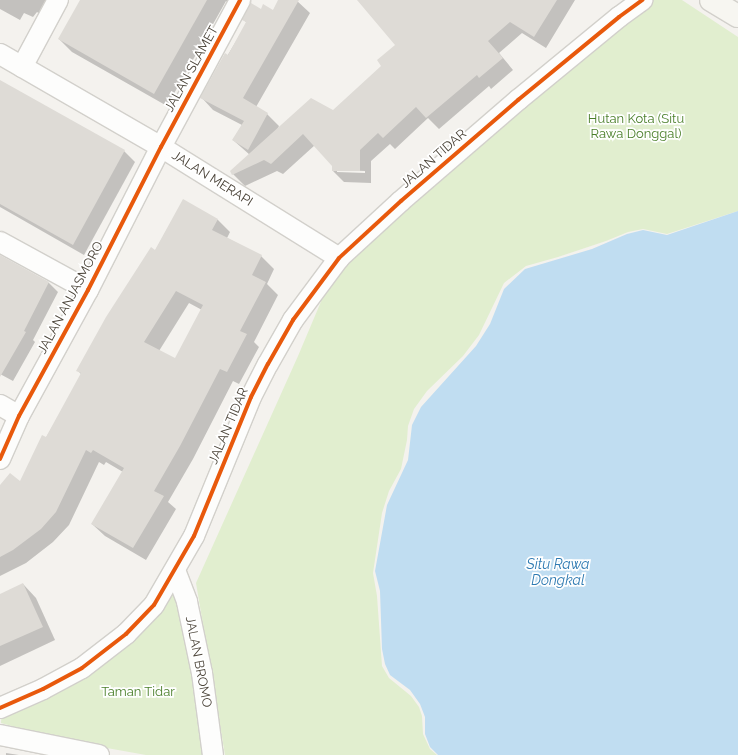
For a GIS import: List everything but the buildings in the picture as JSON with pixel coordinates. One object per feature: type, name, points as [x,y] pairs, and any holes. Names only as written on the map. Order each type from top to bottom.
[{"type":"street","points":[[22,67],[58,0]]},
{"type":"street","name":"JALAN SLAMET","points":[[161,147],[240,0]]},
{"type":"street","name":"JALAN TIDAR","points":[[0,708],[43,689],[82,668],[126,634],[154,605],[194,536],[251,397],[268,364],[293,320],[339,258],[406,196],[498,117],[576,51],[642,0]]},
{"type":"street","points":[[711,0],[738,16]]},
{"type":"street","name":"JALAN MERAPI","points":[[0,54],[161,147],[339,258]]},
{"type":"street","name":"JALAN ANJASMORO","points":[[0,459],[19,416],[88,290],[161,147]]},
{"type":"street","points":[[0,242],[88,290]]},
{"type":"street","points":[[0,405],[19,416]]},
{"type":"street","name":"JALAN BROMO","points":[[175,570],[187,602],[202,673],[213,755]]},
{"type":"street","points":[[0,735],[99,755]]},
{"type":"green space","name":"Hutan Kota (Situ Rawa Donggal)","points":[[653,0],[682,0],[738,37],[738,211],[667,234],[643,229],[628,232],[558,257],[526,266],[504,283],[479,335],[463,356],[427,391],[414,409],[408,426],[407,440],[401,469],[389,491],[382,513],[373,573],[377,596],[382,666],[389,678],[411,696],[419,707],[422,716],[423,734],[430,749],[437,755],[225,755],[196,583],[298,356],[339,259],[569,49]]},
{"type":"green space","name":"Taman Tidar","points":[[167,594],[177,595],[197,668],[207,755],[146,755],[62,740],[1,723],[2,706],[144,619]]},
{"type":"water","name":"Situ Rawa Dongkal","points":[[738,211],[738,755],[438,755],[430,747],[425,734],[425,717],[420,704],[410,690],[390,675],[385,664],[382,649],[380,591],[375,571],[387,505],[408,460],[412,425],[421,407],[476,346],[490,324],[504,289],[525,269],[592,249],[627,234],[643,230],[667,235]]},
{"type":"cycle path","points":[[0,459],[19,416],[88,290],[161,147],[240,0]]},
{"type":"cycle path","points":[[0,708],[43,689],[82,668],[126,634],[154,605],[194,536],[251,397],[268,364],[293,320],[339,258],[401,201],[518,100],[619,17],[642,0]]}]
